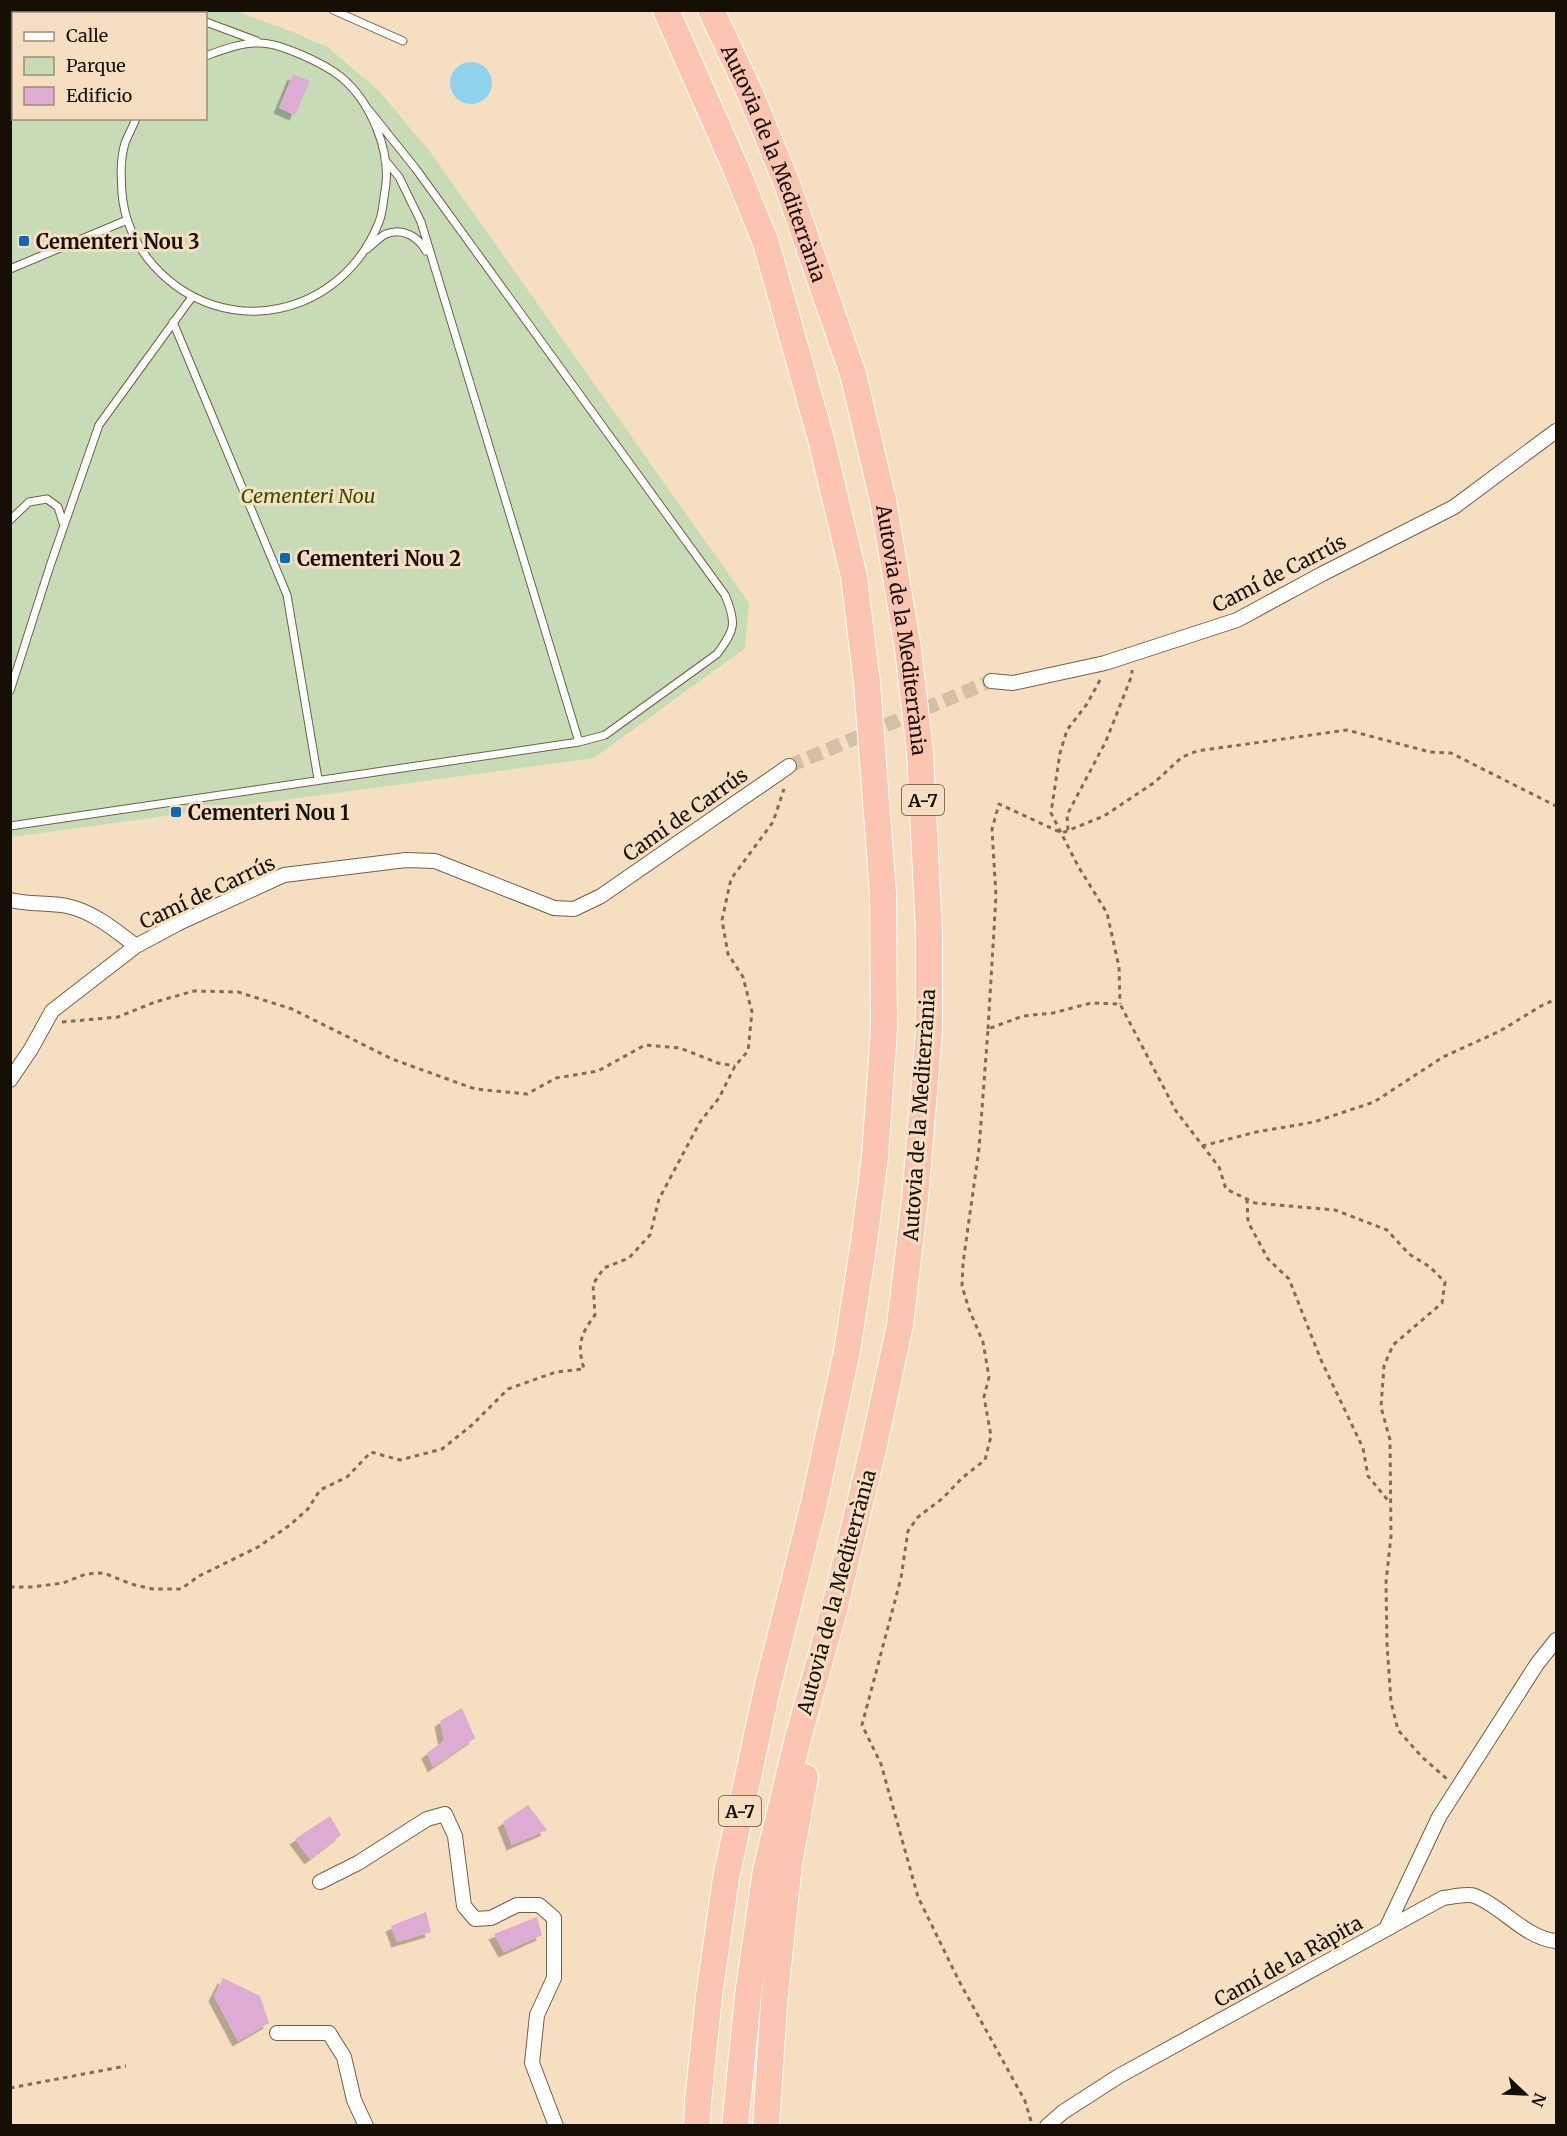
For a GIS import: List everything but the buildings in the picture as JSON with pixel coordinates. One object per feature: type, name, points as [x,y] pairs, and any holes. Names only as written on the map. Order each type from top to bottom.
[{"type":"highway","name":"Autovia de la Mediterrània","points":[[666,10],[766,243],[821,439],[854,577],[867,683],[883,893],[884,1029],[874,1156],[864,1242],[847,1351],[814,1503],[768,1685],[726,1878],[709,1996],[697,2126]]},
{"type":"highway","name":"Autovia de la Mediterrània","points":[[711,10],[750,93],[783,174],[853,374],[883,500],[908,649],[920,753],[929,933],[929,1031],[915,1199],[900,1325],[833,1614],[798,1737],[766,1870],[748,1995],[735,2126]]},
{"type":"highway","points":[[766,2126],[774,2003],[789,1864],[833,1614]]},
{"type":"street","name":"Camí de Carrús","points":[[991,681],[1013,683],[1105,663],[1237,620],[1454,507],[1557,431]]},
{"type":"street","name":"Camí de Carrús","points":[[10,1080],[52,1011],[136,946],[178,923],[284,875],[406,860],[435,861],[554,908],[574,909],[601,896],[789,766]]},
{"type":"street","points":[[10,900],[67,906],[102,920],[136,946]]},
{"type":"street","points":[[1386,1929],[1439,1817],[1537,1664],[1557,1640]]},
{"type":"street","points":[[320,1882],[358,1863],[427,1820],[445,1814],[455,1836],[464,1906],[475,1919],[491,1918],[517,1905],[539,1905],[554,1918],[554,1978],[537,2015],[532,2063],[556,2126]]},
{"type":"street","name":"Camí de la Ràpita","points":[[1047,2126],[1063,2112],[1119,2076],[1443,1898],[1473,1895],[1522,1927],[1557,1941]]},
{"type":"street","points":[[277,2033],[329,2033],[344,2057],[354,2100],[366,2126]]},
{"type":"lane","points":[[333,10],[404,41]]},
{"type":"lane","points":[[10,826],[579,742],[605,735],[717,654],[729,639],[734,617],[725,595],[416,169],[341,77],[303,54],[259,42],[207,22]]},
{"type":"lane","points":[[207,56],[227,48],[259,42]]},
{"type":"lane","points":[[365,251],[380,220],[387,180],[382,144],[368,109]]},
{"type":"lane","points":[[135,120],[125,144],[121,171],[127,220],[145,256],[167,280],[192,297],[223,308],[255,312],[285,308],[320,294],[347,273],[365,251],[385,234],[397,232],[408,234],[419,240],[435,273]]},
{"type":"lane","points":[[384,159],[399,177],[421,222],[579,742]]},
{"type":"lane","points":[[10,269],[127,220]]},
{"type":"lane","points":[[10,691],[99,426],[192,297]]},
{"type":"lane","points":[[173,322],[287,595],[318,779]]},
{"type":"lane","points":[[10,520],[29,502],[47,499],[58,507],[64,526]]},
{"type":"path","points":[[1068,831],[1067,815],[1106,741],[1132,675],[1136,653]]},
{"type":"path","points":[[1105,663],[1102,677],[1088,704],[1067,730],[1060,753],[1051,813],[1078,866],[1107,913],[1119,967],[1120,1004],[1176,1111],[1218,1167],[1226,1189],[1255,1203],[1335,1210],[1387,1230],[1408,1254],[1430,1267],[1445,1282],[1442,1303],[1393,1345],[1383,1366],[1381,1407],[1390,1440],[1391,1504],[1386,1582],[1391,1702],[1398,1730],[1422,1757],[1457,1788]]},
{"type":"path","points":[[1033,2126],[1025,2101],[959,1981],[918,1897],[881,1764],[862,1725],[900,1578],[908,1531],[918,1517],[985,1460],[991,1436],[984,1397],[989,1377],[983,1342],[969,1310],[962,1286],[963,1263],[979,1149],[996,896],[992,829],[999,804],[1062,833],[1104,816],[1155,782],[1182,757],[1197,751],[1347,730],[1430,752],[1451,753],[1557,806]]},
{"type":"path","points":[[10,1587],[63,1583],[86,1574],[104,1573],[131,1584],[153,1589],[181,1589],[199,1576],[258,1547],[290,1525],[308,1509],[320,1490],[347,1477],[371,1452],[400,1460],[442,1449],[472,1425],[508,1389],[556,1372],[584,1369],[579,1350],[584,1330],[595,1315],[593,1284],[604,1268],[629,1258],[650,1235],[659,1199],[700,1122],[719,1098],[735,1066],[748,1051],[752,1012],[743,977],[728,954],[722,920],[731,879],[773,822],[789,766]]},
{"type":"path","points":[[46,1022],[78,1022],[118,1017],[155,1002],[194,991],[238,992],[292,1009],[392,1059],[475,1089],[527,1094],[556,1078],[598,1071],[645,1045],[680,1048],[718,1063],[735,1066]]},
{"type":"path","points":[[1202,1146],[1256,1132],[1314,1122],[1374,1102],[1443,1057],[1500,1032],[1541,1006],[1557,999]]},
{"type":"path","points":[[988,1029],[1023,1016],[1053,1013],[1091,1003],[1120,1004]]},
{"type":"path","points":[[1247,1199],[1248,1222],[1268,1259],[1288,1279],[1321,1360],[1363,1448],[1368,1476],[1391,1504]]},
{"type":"path","points":[[10,2088],[126,2066]]},
{"type":"green space","name":"Cementeri Nou","points":[[10,11],[236,11],[329,48],[379,91],[431,153],[749,603],[745,648],[594,758],[11,837]]},
{"type":"water","points":[[471,62],[479,63],[486,68],[491,75],[491,91],[486,98],[479,103],[471,104],[463,103],[456,98],[451,91],[450,83],[451,75],[456,68],[463,63]]},
{"type":"tunnel","points":[[789,766],[991,681]]},
{"type":"place","name":"Cementeri Nou 3","points":[[24,241]]},
{"type":"place","name":"Cementeri Nou 2","points":[[285,558]]},
{"type":"place","name":"Cementeri Nou 1","points":[[176,812]]}]
